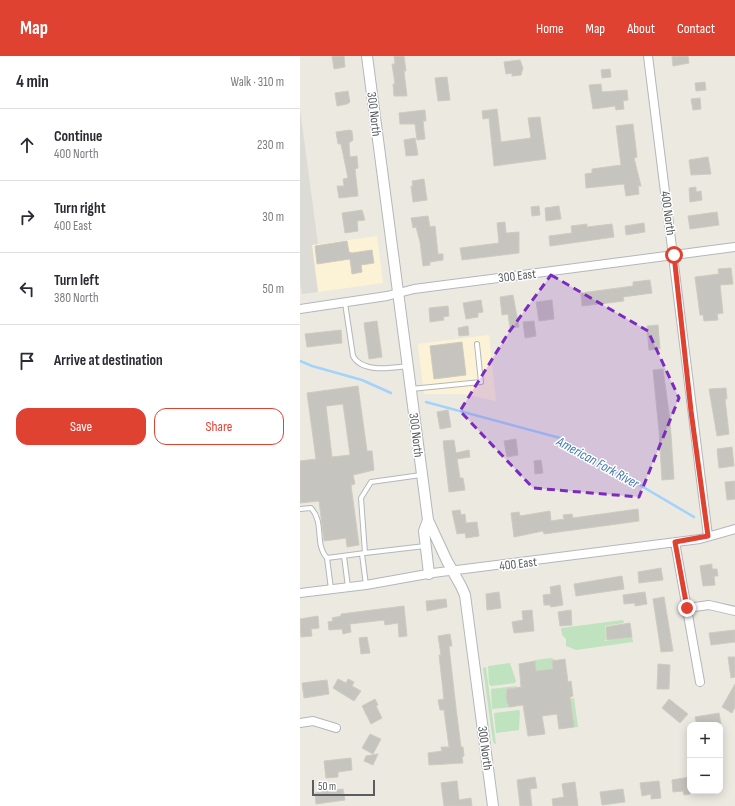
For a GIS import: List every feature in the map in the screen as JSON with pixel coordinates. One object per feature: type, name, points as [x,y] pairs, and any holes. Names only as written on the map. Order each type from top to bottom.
[{"type":"street","name":"300 North","points":[[367,56],[428,520],[452,571],[462,586],[494,806]]},
{"type":"street","name":"400 North","points":[[648,56],[674,255],[690,404],[708,536]]},
{"type":"street","name":"300 East","points":[[300,309],[345,303],[398,293],[414,288],[735,247]]},
{"type":"street","points":[[428,520],[424,531],[429,574]]},
{"type":"street","name":"400 East","points":[[300,593],[366,585],[429,574],[675,542],[735,529]]},
{"type":"street","points":[[675,542],[700,682]]},
{"type":"street","points":[[687,608],[709,605],[735,611]]},
{"type":"street","points":[[300,723],[313,721],[336,728]]},
{"type":"lane","points":[[345,303],[353,356],[357,361],[370,367],[384,369],[408,366]]},
{"type":"lane","points":[[411,390],[481,382],[477,344]]},
{"type":"lane","points":[[366,585],[363,538],[365,531],[361,498],[371,482],[422,475]]},
{"type":"lane","points":[[300,509],[311,508],[317,514],[322,553],[327,558],[331,589]]},
{"type":"lane","points":[[327,558],[425,546]]},
{"type":"lane","points":[[344,556],[348,587]]},
{"type":"highlighted area","points":[[551,275],[648,331],[679,398],[639,497],[533,488],[460,411],[509,332]]},
{"type":"shaded area","points":[[300,109],[318,244],[312,245],[318,292],[302,294],[300,282]]},
{"type":"shaded area","points":[[377,236],[383,283],[318,292],[312,245]]},
{"type":"shaded area","points":[[489,335],[496,401],[464,394],[424,394],[418,344]]},
{"type":"green space","points":[[623,620],[624,623],[605,626],[605,641],[632,637],[633,642],[576,650],[566,646],[566,639],[562,635],[561,628]]},
{"type":"green space","points":[[551,658],[556,660],[552,661],[553,669],[536,671],[535,660]]},
{"type":"green space","points":[[510,663],[516,681],[515,683],[491,686],[489,684],[488,666]]},
{"type":"green space","points":[[486,667],[496,744],[493,742],[483,668]]},
{"type":"green space","points":[[517,687],[507,689],[506,698],[509,706],[515,706],[514,707],[492,709],[491,689]]},
{"type":"green space","points":[[574,698],[578,727],[568,728],[570,699]]},
{"type":"green space","points":[[519,710],[519,730],[496,733],[494,713]]},
{"type":"building","points":[[332,56],[344,56],[345,67],[334,69]]},
{"type":"building","points":[[394,56],[404,56],[407,96],[394,96],[393,84],[395,84],[392,64],[395,64]]},
{"type":"building","points":[[672,56],[688,56],[689,63],[673,66]]},
{"type":"building","points":[[520,60],[523,68],[521,75],[512,76],[512,73],[506,74],[504,62]]},
{"type":"building","points":[[610,69],[611,77],[602,78],[601,70]]},
{"type":"building","points":[[447,77],[450,100],[438,101],[435,78]]},
{"type":"building","points":[[705,82],[706,90],[696,91],[695,83]]},
{"type":"building","points":[[601,84],[602,92],[627,90],[628,100],[623,101],[624,109],[616,110],[615,106],[593,109],[589,85]]},
{"type":"building","points":[[348,91],[350,102],[337,106],[335,93]]},
{"type":"building","points":[[700,98],[701,109],[693,110],[691,99]]},
{"type":"building","points":[[497,109],[501,142],[531,138],[528,118],[540,117],[546,159],[494,166],[489,118],[483,119],[482,111]]},
{"type":"building","points":[[425,110],[426,121],[423,121],[425,139],[417,140],[415,124],[400,124],[399,113]]},
{"type":"building","points":[[633,124],[637,157],[634,158],[641,186],[638,186],[639,194],[626,196],[624,184],[586,188],[585,174],[592,173],[592,169],[621,165],[616,126]]},
{"type":"building","points":[[352,131],[353,140],[349,143],[350,157],[357,156],[358,168],[355,169],[358,196],[339,198],[337,186],[344,186],[343,179],[348,178],[341,144],[338,144],[336,132]]},
{"type":"building","points":[[415,138],[418,155],[406,156],[404,140]]},
{"type":"building","points":[[708,157],[711,174],[691,175],[689,160]]},
{"type":"building","points":[[424,179],[427,200],[413,202],[411,186],[413,186],[412,181]]},
{"type":"building","points":[[696,187],[696,192],[701,191],[702,200],[690,202],[689,188]]},
{"type":"building","points":[[539,206],[540,215],[532,216],[531,207]]},
{"type":"building","points":[[559,206],[561,219],[546,221],[545,208]]},
{"type":"building","points":[[362,210],[365,220],[357,221],[358,231],[345,233],[342,213]]},
{"type":"building","points":[[717,212],[719,225],[690,229],[688,216]]},
{"type":"building","points":[[428,216],[430,227],[435,226],[438,254],[443,254],[443,260],[430,262],[430,265],[423,266],[420,242],[416,227],[413,228],[411,218]]},
{"type":"building","points":[[505,222],[506,233],[519,232],[519,253],[462,260],[460,248],[499,243],[497,223]]},
{"type":"building","points":[[644,223],[645,232],[626,235],[625,226]]},
{"type":"building","points":[[587,224],[587,227],[612,224],[614,237],[550,246],[549,236],[572,233],[571,226]]},
{"type":"building","points":[[347,241],[349,252],[352,253],[372,250],[374,263],[361,265],[362,272],[352,274],[350,259],[317,264],[315,246]]},
{"type":"building","points":[[731,268],[733,284],[720,285],[723,313],[717,314],[718,320],[704,321],[703,315],[700,315],[695,277],[719,274],[718,269]]},
{"type":"building","points":[[650,280],[652,293],[623,297],[624,301],[582,306],[581,293],[633,286],[633,282]]},
{"type":"building","points":[[513,295],[519,327],[510,328],[508,314],[502,315],[500,297]]},
{"type":"building","points":[[481,300],[483,312],[478,313],[478,317],[466,319],[463,303]]},
{"type":"building","points":[[552,300],[554,319],[539,321],[536,302]]},
{"type":"building","points":[[448,306],[449,316],[443,317],[444,320],[430,322],[429,308]]},
{"type":"building","points":[[377,321],[382,357],[369,359],[364,323]]},
{"type":"building","points":[[534,321],[536,336],[525,338],[523,322]]},
{"type":"building","points":[[658,325],[660,349],[649,350],[647,326]]},
{"type":"building","points":[[468,326],[469,335],[459,336],[458,328]]},
{"type":"building","points":[[341,330],[342,343],[307,347],[305,334]]},
{"type":"building","points":[[462,342],[466,375],[434,379],[430,346]]},
{"type":"building","points":[[663,369],[670,420],[674,479],[662,480],[653,370]]},
{"type":"building","points":[[358,386],[367,451],[372,451],[374,470],[353,475],[355,484],[351,485],[359,545],[347,547],[346,538],[324,541],[319,501],[300,503],[300,461],[316,459],[307,393]],"holes":[[[343,404],[350,455],[332,457],[326,406]]]},
{"type":"building","points":[[726,388],[727,399],[725,399],[729,434],[717,436],[709,389]]},
{"type":"building","points":[[448,410],[451,427],[440,429],[437,412]]},
{"type":"building","points":[[516,439],[518,455],[507,457],[504,441]]},
{"type":"building","points":[[454,440],[456,453],[469,450],[470,457],[457,459],[460,478],[463,478],[465,490],[449,492],[443,441]]},
{"type":"building","points":[[732,447],[734,466],[719,468],[717,449]]},
{"type":"building","points":[[541,460],[543,473],[535,474],[534,461]]},
{"type":"building","points":[[735,481],[735,499],[727,500],[725,482]]},
{"type":"building","points":[[638,509],[639,521],[544,534],[543,531],[514,537],[511,513],[519,512],[520,516],[550,511],[551,521],[564,519],[563,515],[572,514],[573,518]]},
{"type":"building","points":[[460,510],[461,515],[465,514],[466,523],[477,522],[479,536],[466,538],[465,533],[457,534],[452,511]]},
{"type":"building","points":[[712,564],[712,569],[717,569],[718,576],[714,576],[715,585],[703,586],[700,566]]},
{"type":"building","points":[[661,568],[663,580],[639,583],[638,572]]},
{"type":"building","points":[[622,576],[624,589],[576,596],[574,584]]},
{"type":"building","points":[[560,585],[563,605],[551,607],[550,605],[544,605],[543,595],[551,594],[550,587]]},
{"type":"building","points":[[499,592],[501,608],[487,610],[486,594]]},
{"type":"building","points":[[645,592],[647,604],[635,606],[635,603],[624,604],[623,595]]},
{"type":"building","points":[[664,597],[673,651],[661,652],[653,599]]},
{"type":"building","points":[[446,599],[447,607],[427,611],[426,601]]},
{"type":"building","points":[[404,606],[407,636],[399,637],[398,623],[385,625],[384,620],[350,624],[351,632],[343,634],[342,629],[329,630],[328,622],[333,621],[332,618],[341,616],[341,614]]},
{"type":"building","points":[[532,610],[534,631],[514,633],[512,622],[523,620],[522,611]]},
{"type":"building","points":[[571,610],[572,625],[560,626],[558,612]]},
{"type":"building","points":[[318,616],[319,628],[311,629],[312,636],[301,637],[300,619]]},
{"type":"building","points":[[630,623],[632,637],[607,640],[606,627]]},
{"type":"building","points":[[735,630],[735,642],[711,645],[709,633]]},
{"type":"building","points":[[450,634],[452,646],[449,646],[461,747],[463,747],[463,763],[429,765],[428,753],[442,751],[441,747],[449,747],[444,710],[440,710],[438,700],[444,699],[438,636]]},
{"type":"building","points":[[367,637],[370,653],[361,654],[359,638]]},
{"type":"building","points":[[728,657],[735,657],[735,677],[731,678]]},
{"type":"building","points":[[565,659],[568,682],[571,681],[573,696],[570,697],[574,727],[559,729],[557,714],[542,716],[545,734],[528,736],[523,705],[509,707],[506,698],[507,689],[521,687],[519,664],[535,661],[536,671],[553,669],[552,661]]},
{"type":"building","points":[[658,664],[670,665],[669,689],[657,689]]},
{"type":"building","points":[[338,679],[346,683],[348,679],[354,682],[352,686],[361,691],[354,701],[333,688]]},
{"type":"building","points":[[327,680],[329,694],[304,698],[302,683]]},
{"type":"building","points":[[735,684],[735,707],[732,713],[722,707]]},
{"type":"building","points":[[375,699],[378,705],[376,706],[382,718],[371,724],[362,706]]},
{"type":"building","points":[[669,699],[688,714],[680,723],[662,708]]},
{"type":"building","points":[[719,713],[721,722],[696,722],[695,717]]},
{"type":"building","points":[[370,734],[381,739],[373,754],[362,748]]},
{"type":"building","points":[[378,754],[373,765],[364,761],[366,756]]},
{"type":"building","points":[[351,758],[352,770],[338,772],[338,777],[326,778],[324,761]]},
{"type":"building","points":[[535,777],[537,788],[530,789],[532,806],[520,806],[517,780]]},
{"type":"building","points":[[687,778],[687,794],[690,794],[684,795],[683,791],[673,792],[672,780]]},
{"type":"building","points":[[457,781],[459,800],[471,798],[472,806],[444,806],[441,783]]},
{"type":"building","points":[[659,781],[661,798],[651,799],[651,794],[642,796],[640,783]]},
{"type":"building","points":[[575,782],[578,806],[553,806],[552,799],[564,797],[562,784]]},
{"type":"building","points":[[343,789],[345,800],[316,804],[315,793]]},
{"type":"building","points":[[623,789],[625,802],[602,805],[600,792]]},
{"type":"waterway","name":"American Fork River","points":[[300,361],[312,366],[362,380],[391,393]]},
{"type":"waterway","name":"American Fork River","points":[[426,402],[560,438],[694,517]]},
{"type":"route","points":[[674,255],[691,411],[708,536],[700,539],[675,542],[687,608]]}]
